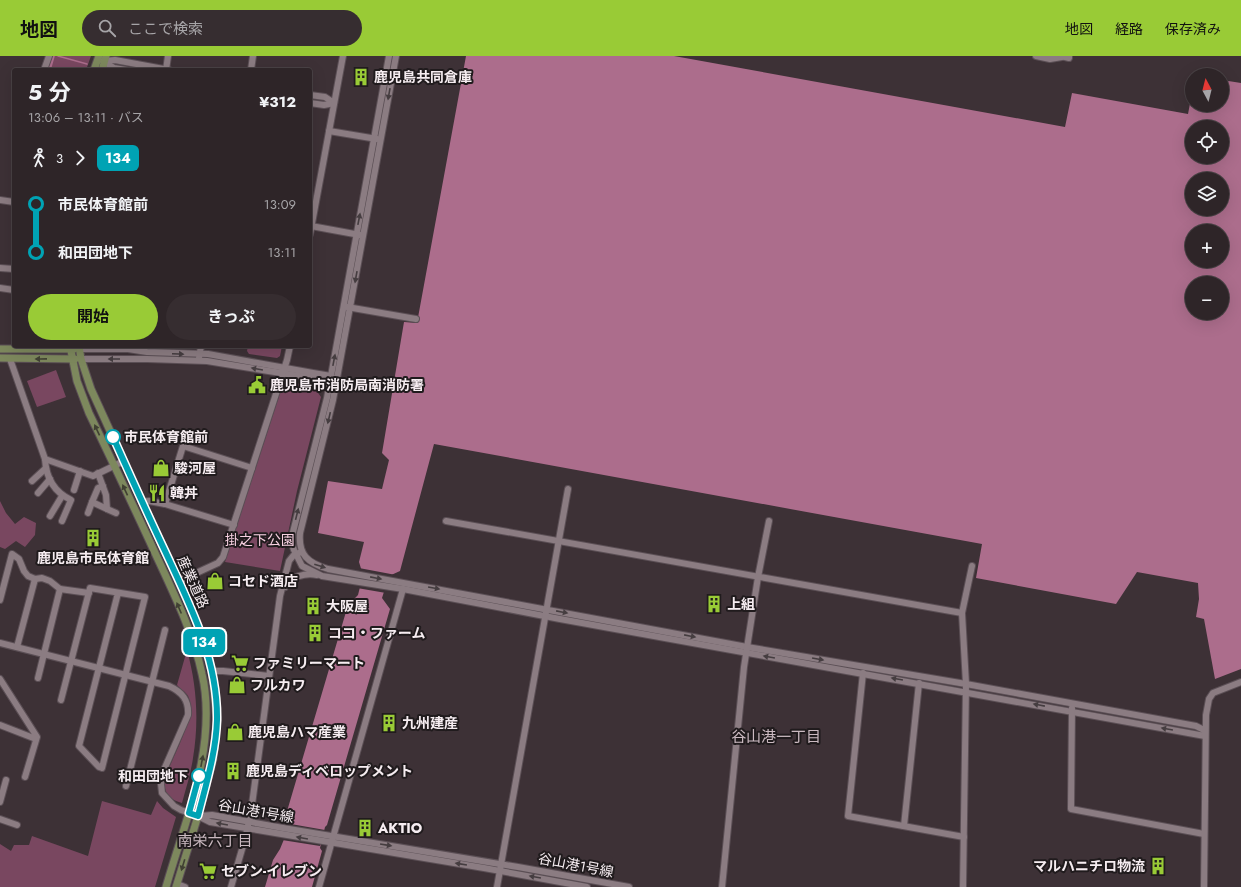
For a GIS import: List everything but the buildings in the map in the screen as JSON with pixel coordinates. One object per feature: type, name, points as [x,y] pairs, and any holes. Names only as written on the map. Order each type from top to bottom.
[{"type":"main road","points":[[95,68],[102,58]]},
{"type":"main road","points":[[2,348],[12,347]]},
{"type":"main road","name":"産業道路","points":[[70,348],[77,381],[89,413],[180,611],[199,660],[203,676],[206,706],[203,759],[189,813],[166,887]]},
{"type":"main road","name":"産業道路","points":[[79,348],[81,359],[91,389],[197,622],[212,671],[216,705],[216,735],[213,758],[198,816],[177,886]]},
{"type":"main road","points":[[0,359],[81,359]]},
{"type":"street","points":[[45,68],[48,56]]},
{"type":"street","points":[[167,68],[168,56]]},
{"type":"street","points":[[251,68],[253,56]]},
{"type":"street","points":[[343,56],[329,131],[314,194],[312,226],[364,235]]},
{"type":"street","points":[[389,56],[356,234],[333,400],[300,533],[300,546],[302,552],[311,563],[317,566],[356,574],[394,585],[403,590],[747,650],[966,684],[1196,726],[1204,730],[1205,736]]},
{"type":"street","points":[[322,576],[302,566],[292,544],[293,532],[364,235],[396,56]]},
{"type":"street","points":[[1036,56],[1050,59],[1062,56],[1069,58],[1070,56]]},
{"type":"street","points":[[102,58],[157,68]]},
{"type":"street","points":[[102,58],[114,68]]},
{"type":"street","points":[[312,95],[325,97],[334,103]]},
{"type":"street","points":[[312,103],[324,105],[334,103]]},
{"type":"street","points":[[329,131],[381,140]]},
{"type":"street","points":[[0,200],[12,202]]},
{"type":"street","points":[[0,268],[12,269]]},
{"type":"street","points":[[0,288],[12,290]]},
{"type":"street","points":[[347,307],[416,318]]},
{"type":"street","points":[[95,348],[199,358],[243,366],[284,370],[336,380]]},
{"type":"street","points":[[199,358],[201,348]]},
{"type":"street","points":[[179,581],[221,560],[234,525],[284,370],[290,348]]},
{"type":"street","points":[[81,359],[199,358]]},
{"type":"street","points":[[10,359],[45,459],[46,468],[50,479],[62,496],[71,500],[62,521]]},
{"type":"street","points":[[165,504],[183,446],[252,468]]},
{"type":"street","points":[[45,459],[93,476],[124,461]]},
{"type":"street","points":[[32,481],[46,468]]},
{"type":"street","points":[[74,490],[80,471]]},
{"type":"street","points":[[98,473],[106,495],[107,509]]},
{"type":"street","points":[[38,493],[50,479]]},
{"type":"street","points":[[88,513],[98,488],[103,486]]},
{"type":"street","points":[[497,887],[568,489]]},
{"type":"street","points":[[50,516],[62,496]]},
{"type":"street","points":[[142,502],[149,501],[165,504],[234,525]]},
{"type":"street","points":[[92,502],[116,513]]},
{"type":"street","points":[[446,521],[962,613]]},
{"type":"street","points":[[722,887],[747,650],[758,577],[769,522]]},
{"type":"street","points":[[231,887],[251,812],[280,596],[289,561],[293,556],[302,552]]},
{"type":"street","points":[[0,600],[12,554],[19,559],[28,576],[34,579],[42,578],[50,581],[60,589],[89,593]]},
{"type":"street","points":[[963,887],[966,684],[962,613],[972,566]]},
{"type":"street","points":[[280,596],[287,582],[294,578],[312,574],[354,581],[394,585],[547,609],[863,673],[1205,736]]},
{"type":"street","points":[[17,648],[34,579]]},
{"type":"street","points":[[61,700],[90,588],[145,596],[102,768],[99,767],[79,746],[118,593]]},
{"type":"street","points":[[38,678],[60,589]]},
{"type":"street","points":[[319,887],[403,590]]},
{"type":"street","points":[[126,786],[165,630]]},
{"type":"street","name":"谷山港1号線","points":[[0,643],[169,686],[183,694],[188,706],[186,720],[163,772],[160,784],[162,793],[169,802],[181,810],[198,816],[212,815],[248,825],[282,831],[323,838],[333,836],[501,864],[610,886],[629,887]]},
{"type":"street","points":[[212,671],[224,670],[269,676]]},
{"type":"street","points":[[863,673],[848,816],[964,837]]},
{"type":"street","points":[[0,679],[37,737],[25,776]]},
{"type":"street","points":[[1204,887],[1206,714],[1209,699],[1213,693],[1241,682]]},
{"type":"street","points":[[904,826],[919,683]]},
{"type":"street","points":[[1072,704],[1071,809],[1204,834]]},
{"type":"street","points":[[0,725],[36,739]]},
{"type":"street","points":[[0,802],[6,780]]},
{"type":"street","points":[[0,819],[17,825]]},
{"type":"street","name":"谷山港1号線","points":[[323,838],[331,843],[587,887]]},
{"type":"street","points":[[177,886],[185,887]]},
{"type":"green space","points":[[51,56],[91,56],[87,68],[48,68]]},
{"type":"green space","points":[[248,348],[282,348],[280,356],[277,358],[249,354],[247,351]]},
{"type":"green space","points":[[56,370],[66,397],[37,407],[27,381]]},
{"type":"green space","name":"掛之下公園","points":[[290,382],[313,386],[321,397],[297,491],[280,571],[225,562],[283,384]]},
{"type":"green space","points":[[0,501],[6,513],[15,524],[24,517],[36,523],[35,535],[25,547],[16,541],[5,549],[0,547]]},
{"type":"green space","points":[[187,650],[195,690],[196,731],[192,764],[182,803],[168,796],[165,790],[164,781],[182,738],[189,715],[190,705],[188,696],[177,685]]},
{"type":"green space","points":[[102,801],[151,815],[157,801],[163,808],[176,817],[155,887],[0,887],[0,844],[11,851],[14,845],[29,845],[32,836],[88,856]]},
{"type":"shaded area","points":[[466,56],[674,56],[1065,127],[1072,93],[1188,114],[1188,112],[1229,112],[1229,81],[1241,83],[1241,669],[1215,679],[1204,619],[1196,617],[1199,599],[1198,583],[1137,572],[1116,604],[976,578],[982,544],[434,444],[400,571],[389,576],[382,598],[390,609],[327,825],[325,827],[320,848],[322,851],[312,887],[265,887],[273,860],[280,849],[287,832],[285,818],[348,605],[358,595],[363,575],[359,562],[364,542],[318,533],[328,481],[382,489],[389,460],[382,453],[404,322],[417,323]]},
{"type":"pier","points":[[359,568],[396,575],[390,577],[386,593],[357,588],[361,575]]},
{"type":"pier","points":[[285,823],[325,830],[320,846],[282,840],[285,831]]},
{"type":"waterway","points":[[49,68],[52,56]]},
{"type":"waterway","points":[[58,56],[87,64]]},
{"type":"bus line","name":"134","points":[[113,437],[197,622],[209,656],[215,690],[217,720],[216,735],[213,758],[198,816],[189,813],[199,776]]},
{"type":"place","name":"鹿児島共同倉庫","points":[[361,77]]},
{"type":"place","name":"鹿児島市消防局南消防署","points":[[257,385]]},
{"type":"place","name":"市民体育館前","points":[[113,437]]},
{"type":"place","name":"駿河屋","points":[[161,468]]},
{"type":"place","name":"韓丼","points":[[157,493]]},
{"type":"place","name":"鹿児島市民体育館","points":[[93,538]]},
{"type":"place","name":"コセド酒店","points":[[215,581]]},
{"type":"place","name":"上組","points":[[714,604]]},
{"type":"place","name":"大阪屋","points":[[313,606]]},
{"type":"place","name":"ココ・ファーム","points":[[315,633]]},
{"type":"place","name":"ファミリーマート","points":[[240,663]]},
{"type":"place","name":"フルカワ","points":[[237,685]]},
{"type":"place","name":"九州建産","points":[[389,723]]},
{"type":"place","name":"鹿児島ハマ産業","points":[[235,732]]},
{"type":"place","name":"鹿児島ディベロップメント","points":[[233,771]]},
{"type":"place","name":"和田団地下","points":[[199,776]]},
{"type":"place","name":"AKTIO","points":[[365,828]]},
{"type":"place","name":"マルハニチロ物流","points":[[1158,866]]},
{"type":"place","name":"セブン-イレブン","points":[[208,871]]},
{"type":"district","name":"谷山港一丁目","points":[[776,737]]},
{"type":"district","name":"南栄六丁目","points":[[215,841]]}]
